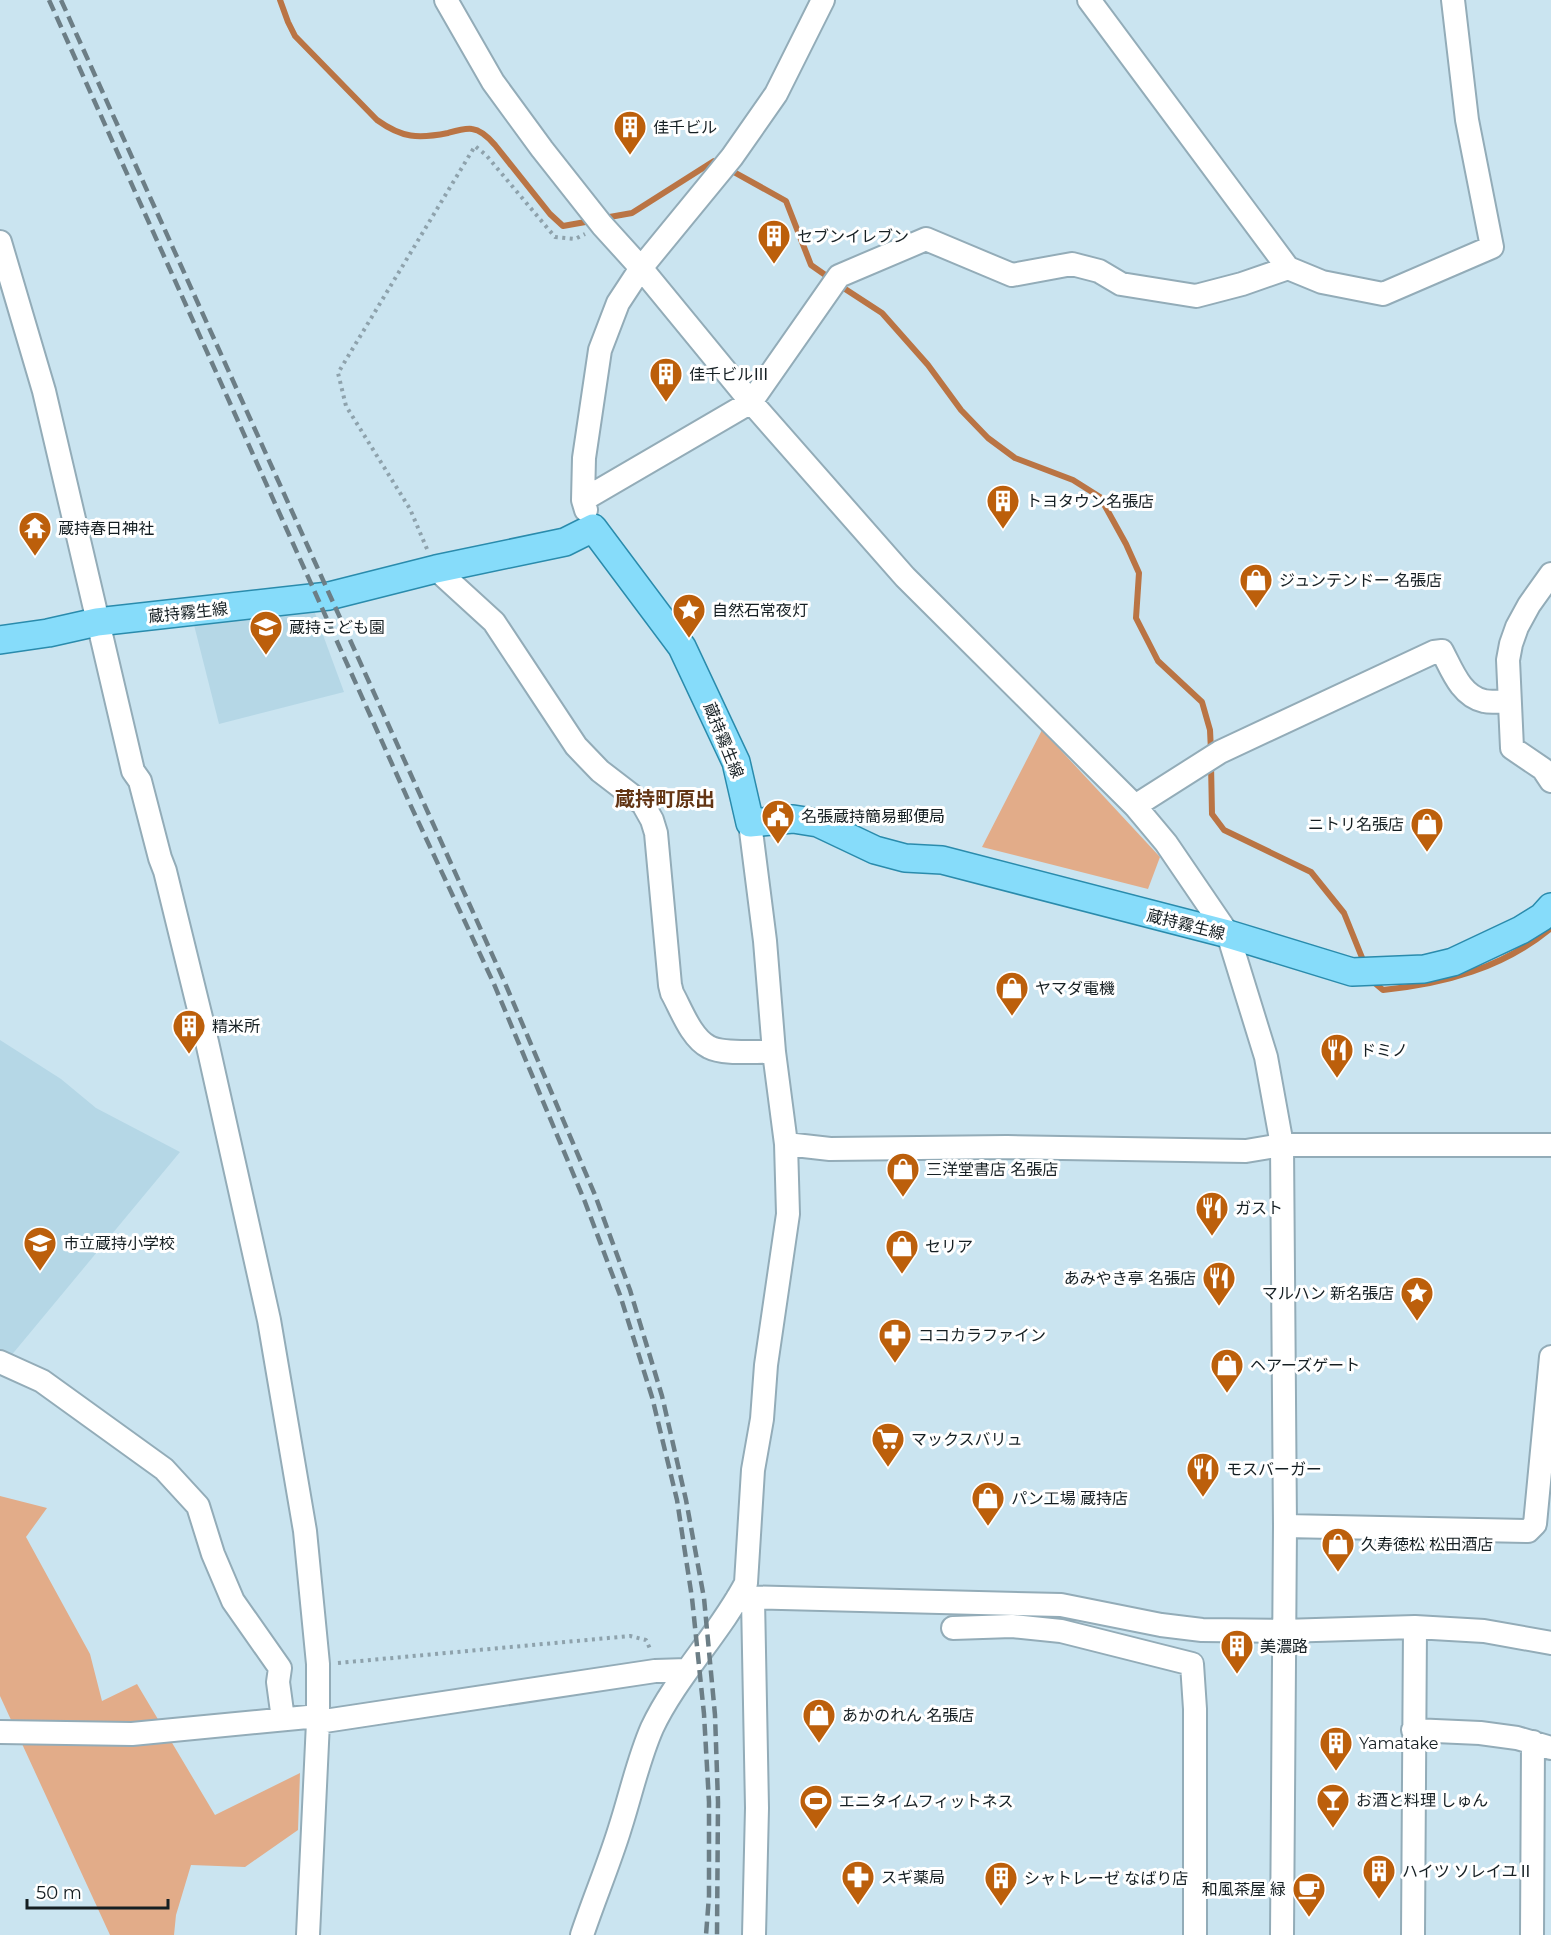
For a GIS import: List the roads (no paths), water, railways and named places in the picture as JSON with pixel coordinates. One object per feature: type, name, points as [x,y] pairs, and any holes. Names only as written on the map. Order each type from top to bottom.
[{"type":"main road","name":"蔵持霧生線","points":[[0,639],[48,633],[97,621],[329,596],[436,569],[566,542],[593,528],[682,647],[736,762],[750,823],[793,819],[818,823],[875,850],[905,858],[942,860],[1228,934],[1352,972],[1424,969],[1452,962],[1521,930],[1542,917],[1551,908]]},
{"type":"street","points":[[447,0],[493,82],[605,228],[641,268],[751,402],[905,576],[1135,806],[1166,843],[1228,934],[1266,1057],[1281,1145],[1285,1526],[1282,1935]]},
{"type":"street","points":[[593,528],[583,500],[584,458],[600,350],[618,303],[641,268],[726,165],[776,94],[823,0]]},
{"type":"street","points":[[1089,0],[1288,268],[1322,282],[1383,294],[1492,247],[1467,120],[1453,0]]},
{"type":"street","points":[[583,500],[751,402],[833,285],[926,239],[1012,275],[1072,264],[1099,272],[1121,284],[1196,296],[1242,284],[1288,268]]},
{"type":"street","points":[[0,242],[44,391],[133,771],[140,781],[168,882],[207,1042],[269,1320],[305,1531],[318,1665],[312,1898],[308,1935]]},
{"type":"street","points":[[436,569],[494,622],[582,754],[648,811],[656,833],[670,985],[672,993],[699,1038],[710,1048],[774,1052]]},
{"type":"street","points":[[1551,574],[1517,627],[1508,660],[1512,748],[1543,769],[1551,782]]},
{"type":"street","points":[[1135,806],[1220,752],[1434,652],[1442,651],[1463,688],[1472,696],[1485,701],[1509,701]]},
{"type":"street","points":[[750,823],[786,1144],[788,1214],[766,1365],[762,1419],[753,1470],[746,1583],[757,1808],[754,1935]]},
{"type":"street","points":[[786,1144],[830,1149],[1007,1147],[1245,1151],[1281,1145],[1551,1145]]},
{"type":"street","points":[[1285,1526],[1528,1531],[1535,1524],[1551,1357]]},
{"type":"street","points":[[0,1362],[42,1381],[164,1469],[198,1506],[213,1554],[233,1602],[280,1668],[278,1682],[283,1719]]},
{"type":"street","points":[[746,1598],[1061,1605],[1161,1625],[1202,1630],[1284,1631],[1415,1627],[1484,1631],[1551,1643]]},
{"type":"street","points":[[582,1935],[620,1829],[636,1770],[653,1727],[687,1670],[746,1598]]},
{"type":"street","points":[[953,1628],[1012,1626],[1061,1630],[1192,1664],[1195,1709],[1195,1935]]},
{"type":"street","points":[[1413,1935],[1415,1627]]},
{"type":"street","points":[[0,1732],[132,1734],[283,1719],[318,1719],[661,1671],[687,1670]]},
{"type":"street","points":[[1413,1730],[1480,1733],[1517,1738],[1542,1745],[1532,1935]]},
{"type":"waterway","points":[[280,0],[295,36],[377,120],[394,130],[411,136],[437,135],[466,129],[479,131],[493,142],[550,214],[563,226],[591,221]]},
{"type":"waterway","points":[[604,218],[632,213],[714,161],[786,201],[811,265],[831,279]]},
{"type":"waterway","points":[[839,285],[882,313],[928,365],[961,410],[988,438],[1015,458],[1073,480],[1100,497],[1139,573],[1136,618],[1158,661],[1202,702],[1210,730],[1211,751]]},
{"type":"waterway","points":[[1211,764],[1212,814],[1224,830],[1311,872],[1344,913],[1365,965]]},
{"type":"waterway","points":[[1371,980],[1383,990],[1428,983],[1472,972],[1513,954],[1551,928]]},
{"type":"railway","points":[[49,0],[410,804],[494,984],[585,1202],[620,1295],[652,1397],[677,1500],[692,1598],[704,1714],[709,1802],[709,1896],[706,1935]]},
{"type":"railway","points":[[61,0],[505,983],[595,1195],[630,1290],[662,1396],[686,1500],[704,1598],[715,1715],[718,1802],[717,1935]]},
{"type":"place","name":"佳千ビル","points":[[630,156]]},
{"type":"place","name":"セブンイレブン","points":[[774,265]]},
{"type":"place","name":"佳千ビルⅢ","points":[[666,403]]},
{"type":"place","name":"トヨタウン名張店","points":[[1003,530]]},
{"type":"place","name":"蔵持春日神社","points":[[35,557]]},
{"type":"place","name":"ジュンテンドー 名張店","points":[[1256,609]]},
{"type":"place","name":"自然石常夜灯","points":[[689,639]]},
{"type":"place","name":"蔵持こども園","points":[[266,656]]},
{"type":"place","name":"名張蔵持簡易郵便局","points":[[778,845]]},
{"type":"place","name":"ニトリ名張店","points":[[1427,853]]},
{"type":"place","name":"ヤマダ電機","points":[[1012,1017]]},
{"type":"place","name":"精米所","points":[[189,1055]]},
{"type":"place","name":"ドミノ","points":[[1337,1079]]},
{"type":"place","name":"三洋堂書店 名張店","points":[[903,1198]]},
{"type":"place","name":"ガスト","points":[[1212,1237]]},
{"type":"place","name":"市立蔵持小学校","points":[[40,1272]]},
{"type":"place","name":"セリア","points":[[902,1275]]},
{"type":"place","name":"あみやき亭 名張店","points":[[1219,1307]]},
{"type":"place","name":"マルハン 新名張店","points":[[1417,1322]]},
{"type":"place","name":"ココカラファイン","points":[[895,1364]]},
{"type":"place","name":"ヘアーズゲート","points":[[1227,1394]]},
{"type":"place","name":"マックスバリュ","points":[[888,1468]]},
{"type":"place","name":"モスバーガー","points":[[1203,1498]]},
{"type":"place","name":"パン工場 蔵持店","points":[[988,1527]]},
{"type":"place","name":"久寿徳松 松田酒店","points":[[1338,1573]]},
{"type":"place","name":"美濃路","points":[[1237,1675]]},
{"type":"place","name":"あかのれん 名張店","points":[[819,1744]]},
{"type":"place","name":"Yamatake","points":[[1336,1772]]},
{"type":"place","name":"お酒と料理 しゅん","points":[[1333,1829]]},
{"type":"place","name":"エニタイムフィットネス","points":[[816,1830]]},
{"type":"place","name":"ハイツ ソレイユⅡ","points":[[1379,1900]]},
{"type":"place","name":"スギ薬局","points":[[858,1906]]},
{"type":"place","name":"シャトレーゼ なばり店","points":[[1001,1907]]},
{"type":"place","name":"和風茶屋 緑","points":[[1309,1918]]},
{"type":"district","name":"蔵持町原出","points":[[665,799]]}]
